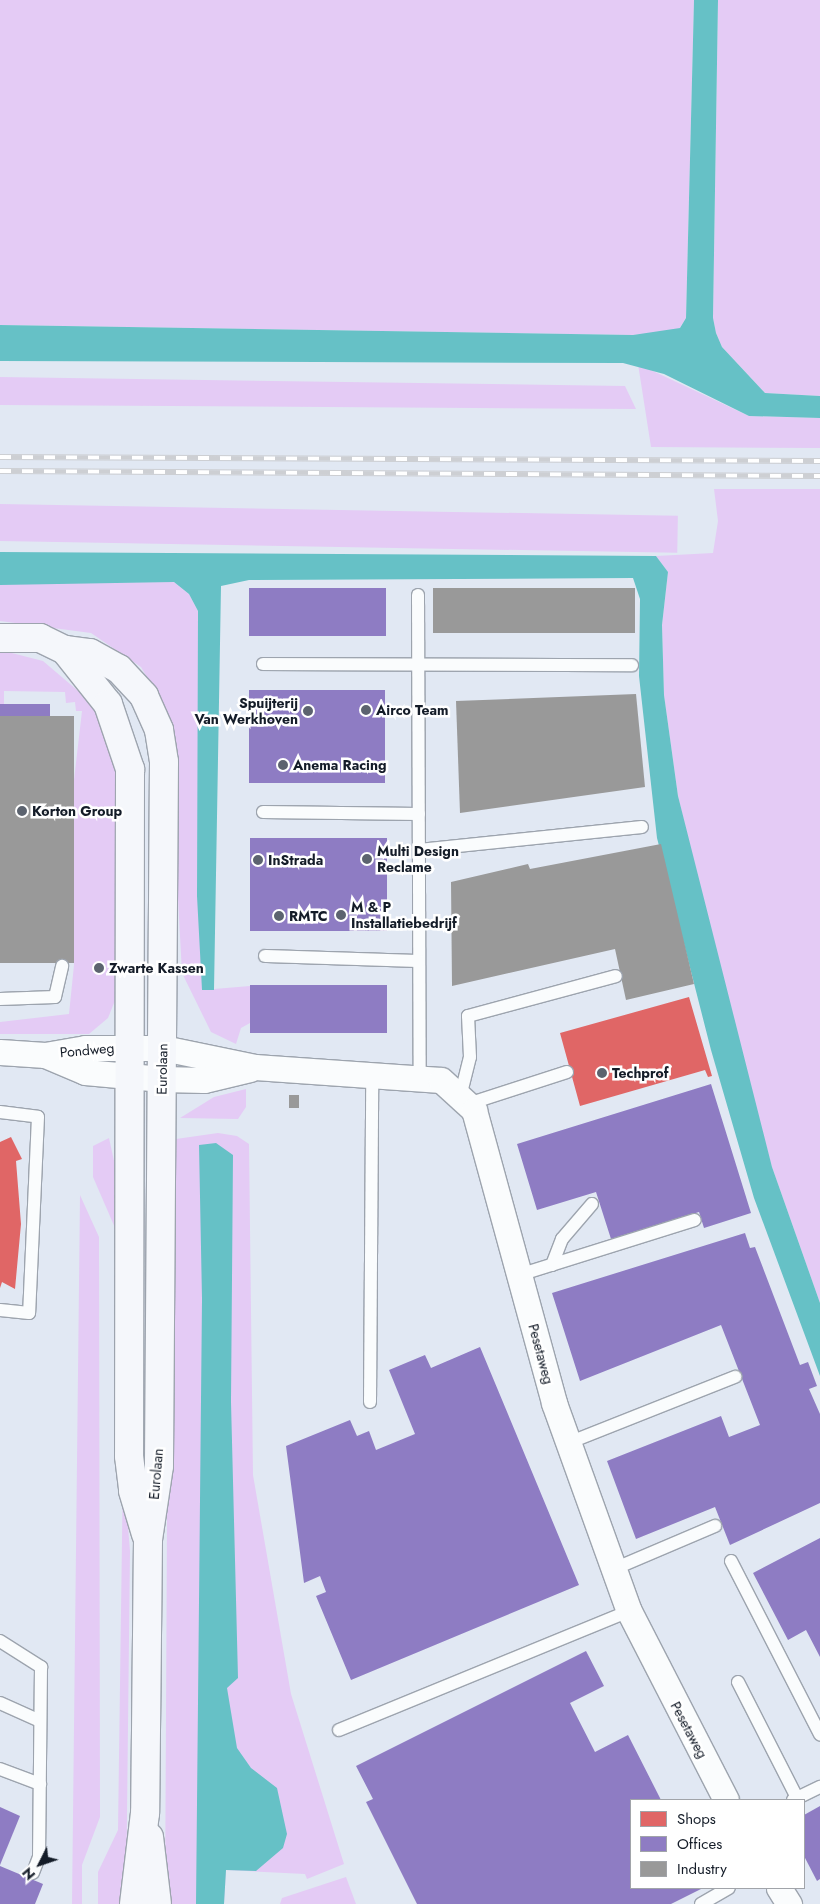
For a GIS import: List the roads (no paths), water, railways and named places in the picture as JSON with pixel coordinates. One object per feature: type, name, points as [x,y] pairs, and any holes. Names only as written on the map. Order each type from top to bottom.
[{"type":"main road","name":"Eurolaan","points":[[0,638],[40,638],[65,650],[90,653],[119,669],[144,696],[159,730],[164,762],[159,1466],[148,1540],[145,1813],[134,1904]]},
{"type":"main road","name":"Eurolaan","points":[[65,650],[108,704],[130,769],[129,1456],[132,1491],[148,1540]]},
{"type":"main road","name":"Eurolaan","points":[[145,1813],[157,1904]]},
{"type":"street","name":"Pondweg","points":[[0,1052],[45,1055],[130,1047],[163,1048]]},
{"type":"street","name":"Pesetaweg","points":[[163,1048],[255,1067],[441,1080],[474,1110],[519,1275],[568,1443],[629,1610],[725,1799]]},
{"type":"street","name":"Pondweg","points":[[45,1055],[85,1072],[162,1079]]},
{"type":"street","name":"Pesetaweg","points":[[162,1079],[204,1080],[255,1067]]},
{"type":"street","points":[[780,1889],[789,1904]]},
{"type":"lane","points":[[418,595],[420,1078]]},
{"type":"lane","points":[[263,664],[418,667],[632,665]]},
{"type":"lane","points":[[263,812],[419,814]]},
{"type":"lane","points":[[419,850],[642,827]]},
{"type":"lane","points":[[265,956],[419,962]]},
{"type":"lane","points":[[0,999],[55,997],[62,966]]},
{"type":"lane","points":[[567,1072],[464,1100],[470,1057],[468,1016],[616,976]]},
{"type":"lane","points":[[370,1402],[372,1075]]},
{"type":"lane","points":[[0,1112],[38,1117],[29,1313],[0,1310]]},
{"type":"lane","points":[[552,1265],[562,1239],[592,1204]]},
{"type":"lane","points":[[519,1275],[695,1220]]},
{"type":"lane","points":[[568,1443],[735,1378]]},
{"type":"lane","points":[[614,1569],[715,1526]]},
{"type":"lane","points":[[731,1561],[820,1734]]},
{"type":"lane","points":[[339,1730],[629,1610]]},
{"type":"lane","points":[[0,1642],[41,1667],[39,1857],[33,1873]]},
{"type":"lane","points":[[738,1682],[795,1799],[820,1787]]},
{"type":"lane","points":[[0,1702],[40,1721]]},
{"type":"lane","points":[[0,1769],[40,1784]]},
{"type":"lane","points":[[701,1904],[727,1889]]},
{"type":"water","points":[[694,0],[718,0],[713,318],[716,333],[722,347],[765,393],[820,396],[820,418],[749,416],[664,374],[623,363],[0,361],[0,325],[633,335],[680,328],[686,318]]},
{"type":"water","points":[[0,552],[656,556],[668,572],[662,625],[664,695],[678,796],[772,1167],[820,1303],[820,1376],[754,1198],[711,1050],[657,838],[639,676],[640,599],[633,578],[249,580],[221,586],[214,990],[202,990],[197,896],[198,611],[189,594],[174,582],[0,585]]},
{"type":"water","points":[[216,1143],[233,1155],[231,1402],[238,1678],[227,1688],[237,1748],[251,1768],[277,1788],[287,1834],[283,1848],[256,1871],[226,1870],[224,1904],[196,1904],[202,1299],[199,1145]]},
{"type":"railway","points":[[0,457],[820,461]]},
{"type":"railway","points":[[0,471],[820,476]]},
{"type":"place","name":"Airco Team","points":[[366,710]]},
{"type":"place","name":"Spuijterij Van Werkhoven","points":[[308,711]]},
{"type":"place","name":"Anema Racing","points":[[283,765]]},
{"type":"place","name":"Korton Group","points":[[22,811]]},
{"type":"place","name":"Multi Design Reclame","points":[[367,859]]},
{"type":"place","name":"InStrada","points":[[258,860]]},
{"type":"place","name":"M & P Installatiebedrijf","points":[[341,915]]},
{"type":"place","name":"RMTC","points":[[279,916]]},
{"type":"place","name":"Zwarte Kassen","points":[[99,968]]},
{"type":"place","name":"Techprof","points":[[602,1073]]}]
